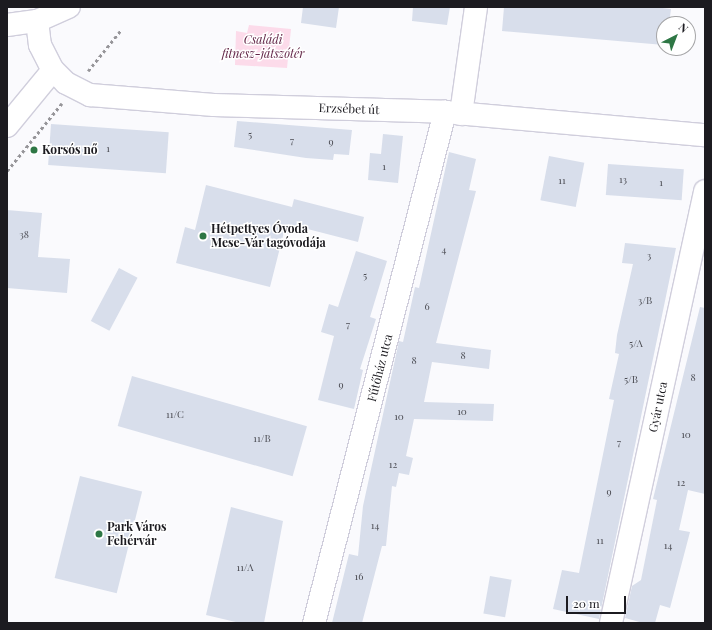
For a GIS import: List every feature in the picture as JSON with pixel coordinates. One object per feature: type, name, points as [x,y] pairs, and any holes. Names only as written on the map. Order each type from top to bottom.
[{"type":"street","points":[[7,25],[37,21],[69,7]]},
{"type":"street","name":"Fűtőház utca","points":[[314,623],[453,113],[476,7]]},
{"type":"street","name":"Erzsébet út","points":[[37,21],[40,45],[53,70],[75,88],[106,97],[214,105],[453,113],[705,134]]},
{"type":"street","points":[[7,126],[53,70]]},
{"type":"street","name":"Gyár utca","points":[[611,623],[705,191]]},
{"type":"green space","name":"Családi fitnesz-játszótér","points":[[249,25],[291,29],[287,68],[235,65],[236,31],[247,33]]},
{"type":"building","points":[[303,7],[339,7],[336,28],[301,23]]},
{"type":"building","points":[[413,7],[450,7],[447,25],[412,21]]},
{"type":"building","points":[[504,7],[654,7],[671,9],[670,16],[656,16],[656,44],[502,31]]},
{"type":"building","points":[[237,121],[352,130],[349,155],[334,154],[333,160],[306,158],[234,147]]},
{"type":"building","points":[[51,124],[169,132],[166,173],[48,165]]},
{"type":"building","points":[[383,134],[403,136],[398,183],[368,180],[370,153],[381,154]]},
{"type":"building","points":[[449,152],[476,159],[469,190],[476,191],[436,343],[491,350],[489,369],[432,362],[424,402],[494,404],[493,421],[414,419],[406,456],[413,458],[409,475],[399,473],[396,487],[392,486],[386,546],[382,546],[362,623],[332,623],[349,554],[358,556],[363,506],[399,341],[403,342],[415,287],[419,288]]},
{"type":"building","points":[[549,156],[584,163],[576,207],[540,200]]},
{"type":"building","points":[[608,164],[684,169],[682,200],[606,195]]},
{"type":"building","name":"Hétpettyes Óvoda Mese-Vár tagóvodája","points":[[206,185],[292,207],[294,199],[364,217],[358,242],[292,225],[290,234],[284,232],[270,287],[176,263],[185,227],[195,230]]},
{"type":"building","points":[[7,210],[42,213],[38,257],[70,259],[67,293],[7,288]]},
{"type":"building","points":[[625,243],[676,248],[599,619],[553,609],[562,570],[579,573],[614,400],[609,399],[619,354],[615,353],[617,335],[633,264],[622,263]]},
{"type":"building","points":[[356,251],[387,261],[370,317],[376,319],[360,369],[363,370],[354,409],[318,400],[334,336],[321,332],[329,304],[338,307]]},
{"type":"building","points":[[119,268],[138,278],[109,331],[91,321]]},
{"type":"building","points":[[700,307],[705,308],[705,494],[688,490],[679,530],[690,532],[670,608],[660,605],[655,623],[643,623],[625,618],[632,586],[641,580],[657,500],[653,499]]},
{"type":"building","points":[[132,376],[307,426],[293,476],[118,426]]},
{"type":"building","name":"Park Város Fehérvár","points":[[80,476],[142,491],[117,593],[55,578]]},
{"type":"building","points":[[231,507],[283,521],[264,623],[240,623],[206,615]]},
{"type":"building","points":[[490,576],[512,580],[505,617],[483,613]]},
{"type":"place","name":"Korsós nő","points":[[34,150]]},
{"type":"place","name":"Hétpettyes Óvoda Mese-Vár tagóvodája","points":[[203,236]]},
{"type":"place","name":"Park Város Fehérvár","points":[[99,534]]}]
